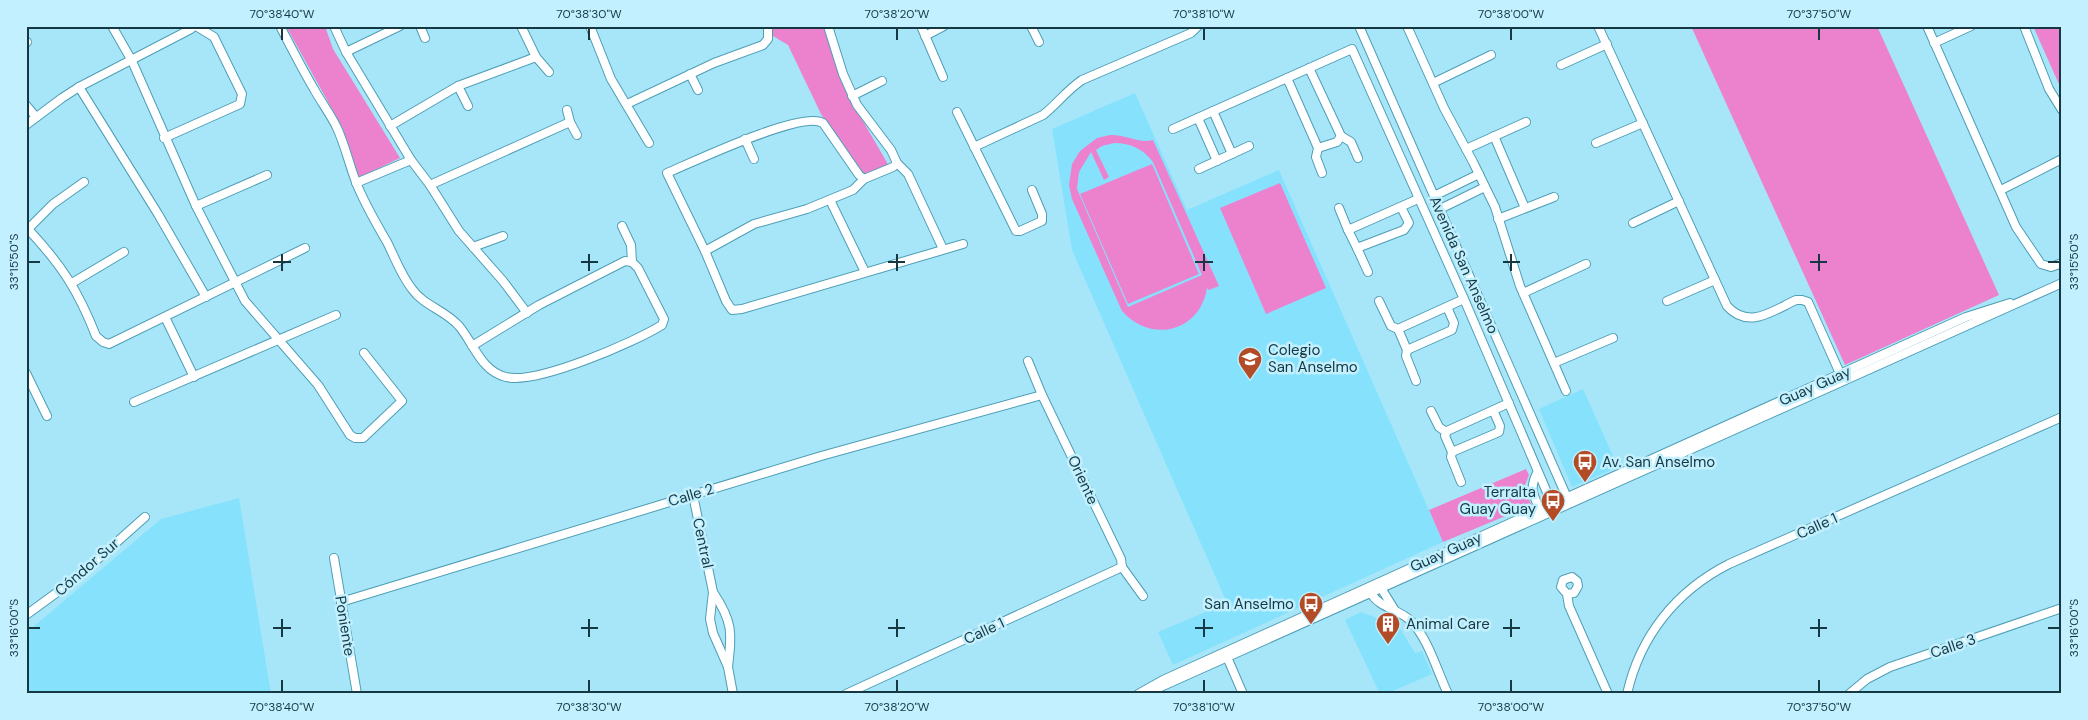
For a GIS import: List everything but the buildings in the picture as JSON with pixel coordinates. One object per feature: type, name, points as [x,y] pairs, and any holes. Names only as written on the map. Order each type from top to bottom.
[{"type":"street","points":[[112,26],[132,61],[164,138],[245,302],[318,385],[350,435],[358,439],[363,438],[402,401],[364,353]]},
{"type":"street","points":[[26,126],[36,117],[102,74],[132,61],[191,29],[193,26]]},
{"type":"street","points":[[164,138],[240,104],[242,99],[238,86],[214,37],[196,26]]},
{"type":"street","points":[[280,26],[338,129],[356,183],[412,290],[427,304],[454,321],[484,364],[493,372],[505,377],[524,378],[596,356],[660,327],[664,321],[664,316],[638,268],[632,262],[631,245],[622,226]]},
{"type":"street","points":[[334,26],[346,52],[411,160],[430,184],[459,231],[503,281],[527,313]]},
{"type":"street","points":[[346,52],[400,26]]},
{"type":"street","points":[[420,26],[425,38]]},
{"type":"street","points":[[521,26],[536,57],[549,72]]},
{"type":"street","points":[[627,104],[690,74],[763,45],[768,39],[768,26]]},
{"type":"street","points":[[828,26],[852,96],[891,150],[897,163],[908,174],[943,249]]},
{"type":"street","points":[[921,26],[943,77]]},
{"type":"street","points":[[925,36],[944,26]]},
{"type":"street","points":[[1032,26],[1039,42]]},
{"type":"street","points":[[974,147],[1043,115],[1082,80],[1191,33],[1198,26]]},
{"type":"street","name":"Avenida San Anselmo","points":[[1359,26],[1568,500]]},
{"type":"street","points":[[1407,26],[1454,130],[1485,187],[1498,218],[1523,293],[1566,391]]},
{"type":"street","points":[[1598,26],[1727,306],[1736,314],[1747,318],[1756,318],[1796,300],[1808,302],[1842,378]]},
{"type":"street","points":[[1927,26],[2016,227],[2041,264],[2051,267],[2062,263]]},
{"type":"street","points":[[1934,43],[1971,26]]},
{"type":"street","points":[[2024,26],[2049,89],[2062,110]]},
{"type":"street","points":[[592,27],[611,79],[649,143]]},
{"type":"street","points":[[1561,65],[1606,44]]},
{"type":"street","points":[[1173,129],[1352,49],[1464,299],[1537,473],[1552,504]]},
{"type":"street","points":[[1433,83],[1492,55]]},
{"type":"street","points":[[390,126],[458,86],[536,57]]},
{"type":"street","points":[[1309,68],[1341,136],[1351,142],[1358,158]]},
{"type":"street","points":[[690,74],[698,90]]},
{"type":"street","points":[[1287,78],[1318,148],[1316,157],[1322,173]]},
{"type":"street","points":[[852,96],[882,81]]},
{"type":"street","points":[[458,86],[468,106]]},
{"type":"street","points":[[79,88],[158,214],[206,297]]},
{"type":"street","points":[[26,105],[36,117]]},
{"type":"street","points":[[567,110],[570,122],[577,135]]},
{"type":"street","points":[[1213,111],[1232,154]]},
{"type":"street","points":[[957,112],[1016,231],[1042,221],[1042,214],[1032,190]]},
{"type":"street","points":[[1198,118],[1217,161]]},
{"type":"street","points":[[864,179],[823,123],[818,120],[802,122],[746,140],[668,173],[705,251],[726,301],[732,310],[742,309],[963,244]]},
{"type":"street","points":[[430,184],[570,122]]},
{"type":"street","points":[[1466,149],[1526,122]]},
{"type":"street","points":[[1596,144],[1643,123]]},
{"type":"street","points":[[1318,148],[1337,142],[1341,136]]},
{"type":"street","points":[[1494,136],[1525,208]]},
{"type":"street","points":[[746,140],[754,159]]},
{"type":"street","points":[[1199,169],[1249,146]]},
{"type":"street","points":[[2001,190],[2062,159]]},
{"type":"street","points":[[356,183],[411,160]]},
{"type":"street","points":[[705,251],[754,224],[807,209],[853,190],[864,179],[893,167],[897,163]]},
{"type":"street","points":[[1434,196],[1479,174]]},
{"type":"street","points":[[196,206],[267,175]]},
{"type":"street","points":[[84,182],[54,204],[27,228],[58,263],[72,283],[96,336],[103,342],[112,344],[305,248]]},
{"type":"street","points":[[1440,209],[1485,187]]},
{"type":"street","points":[[1498,218],[1554,197]]},
{"type":"street","points":[[1348,230],[1418,199]]},
{"type":"street","points":[[830,200],[865,272]]},
{"type":"street","points":[[1633,223],[1679,201]]},
{"type":"street","points":[[1357,248],[1404,230],[1408,223],[1401,207]]},
{"type":"street","points":[[1340,208],[1368,272]]},
{"type":"street","points":[[473,247],[503,236]]},
{"type":"street","points":[[72,283],[124,252]]},
{"type":"street","points":[[472,346],[527,313],[622,262],[632,262]]},
{"type":"street","points":[[1523,293],[1586,264]]},
{"type":"street","points":[[1667,301],[1715,280]]},
{"type":"street","name":"Guay Guay","points":[[1138,694],[1163,680],[1274,633],[1568,500],[1610,478],[2062,283]]},
{"type":"street","points":[[1398,329],[1464,299]]},
{"type":"street","points":[[1379,301],[1391,326],[1398,329],[1407,350],[1406,356],[1416,381]]},
{"type":"street","points":[[1407,350],[1452,330],[1454,323],[1447,307]]},
{"type":"street","points":[[134,402],[336,316]]},
{"type":"street","points":[[165,317],[194,377]]},
{"type":"street","points":[[1554,363],[1613,338]]},
{"type":"street","name":"Oriente","points":[[1028,361],[1042,395],[1121,559],[1122,567],[1143,596]]},
{"type":"street","points":[[26,373],[47,416]]},
{"type":"street","name":"Guay Guay","points":[[1433,561],[1552,504],[1607,487],[1623,480],[1842,378]]},
{"type":"street","name":"Calle 2","points":[[341,602],[693,495],[1042,395]]},
{"type":"street","points":[[1446,432],[1509,403]]},
{"type":"street","points":[[1452,452],[1499,432],[1500,426],[1493,410]]},
{"type":"street","points":[[1431,411],[1439,427],[1446,432]]},
{"type":"street","name":"Calle 1","points":[[1628,694],[1636,664],[1651,634],[1674,604],[1703,579],[1729,564],[2062,417]]},
{"type":"street","points":[[1446,432],[1445,436],[1452,452],[1451,457],[1461,482]]},
{"type":"street","points":[[1537,473],[1532,482],[1532,490],[1540,510]]},
{"type":"street","points":[[1607,487],[1610,478],[1617,481],[1623,480]]},
{"type":"street","name":"Central","points":[[693,495],[713,592],[710,619],[713,633],[728,667],[733,694]]},
{"type":"street","name":"Cóndor Sur","points":[[26,615],[68,584],[145,517]]},
{"type":"street","name":"Poniente","points":[[334,558],[357,694]]},
{"type":"street","name":"Calle 1","points":[[846,694],[1122,567]]},
{"type":"street","points":[[1377,586],[1394,609]]},
{"type":"street","name":"Guay Guay","points":[[1325,610],[1371,593],[1377,586]]},
{"type":"street","name":"Central","points":[[713,592],[729,619],[730,648],[728,667]]},
{"type":"street","points":[[1371,593],[1380,604],[1406,616],[1418,630],[1448,694]]},
{"type":"street","points":[[1567,594],[1569,606],[1608,694]]},
{"type":"street","name":"Calle 3","points":[[1849,694],[1867,679],[1890,667],[2062,608]]},
{"type":"street","name":"Guay Guay","points":[[1146,694],[1227,658],[1274,633]]},
{"type":"street","points":[[1227,658],[1243,694]]},
{"type":"shaded area","points":[[286,26],[325,26],[333,49],[400,158],[358,178],[343,129]]},
{"type":"shaded area","points":[[771,26],[823,26],[849,97],[889,166],[862,177],[821,114],[788,45],[773,36]]},
{"type":"shaded area","points":[[1691,26],[1877,26],[1999,295],[1845,365]]},
{"type":"shaded area","points":[[2033,26],[2062,26],[2062,91]]},
{"type":"shaded area","name":"Colegio San Anselmo","points":[[1135,93],[1187,210],[1279,170],[1443,542],[1173,665],[1158,632],[1227,603],[1072,250],[1052,129]]},
{"type":"shaded area","points":[[1116,135],[1143,141],[1153,140],[1219,286],[1209,290],[1207,288],[1203,303],[1195,315],[1185,323],[1173,328],[1160,330],[1147,328],[1134,321],[1122,311],[1072,199],[1069,185],[1072,164],[1080,151],[1097,138]],"holes":[[[1120,143],[1136,148],[1153,162],[1202,275],[1128,307],[1077,189],[1079,172],[1091,152],[1104,180],[1109,177],[1096,150],[1102,146]]]},
{"type":"shaded area","points":[[1152,164],[1199,274],[1128,304],[1080,194]]},
{"type":"shaded area","points":[[1280,183],[1326,288],[1266,314],[1220,208]]},
{"type":"shaded area","points":[[1583,389],[1618,467],[1572,487],[1539,409]]},
{"type":"shaded area","points":[[1526,469],[1529,475],[1523,490],[1532,505],[1443,542],[1429,510]]},
{"type":"shaded area","points":[[239,498],[271,694],[26,694],[26,633],[161,519]]},
{"type":"shaded area","points":[[1361,612],[1393,624],[1401,630],[1415,653],[1422,651],[1432,674],[1386,694],[1380,694],[1345,620]]},
{"type":"place","name":"Colegio San Anselmo","points":[[1250,380]]},
{"type":"place","name":"Av. San Anselmo","points":[[1585,483]]},
{"type":"place","name":"Terralta Guay Guay","points":[[1553,522]]},
{"type":"place","name":"San Anselmo","points":[[1311,625]]},
{"type":"place","name":"Animal Care","points":[[1388,645]]}]
